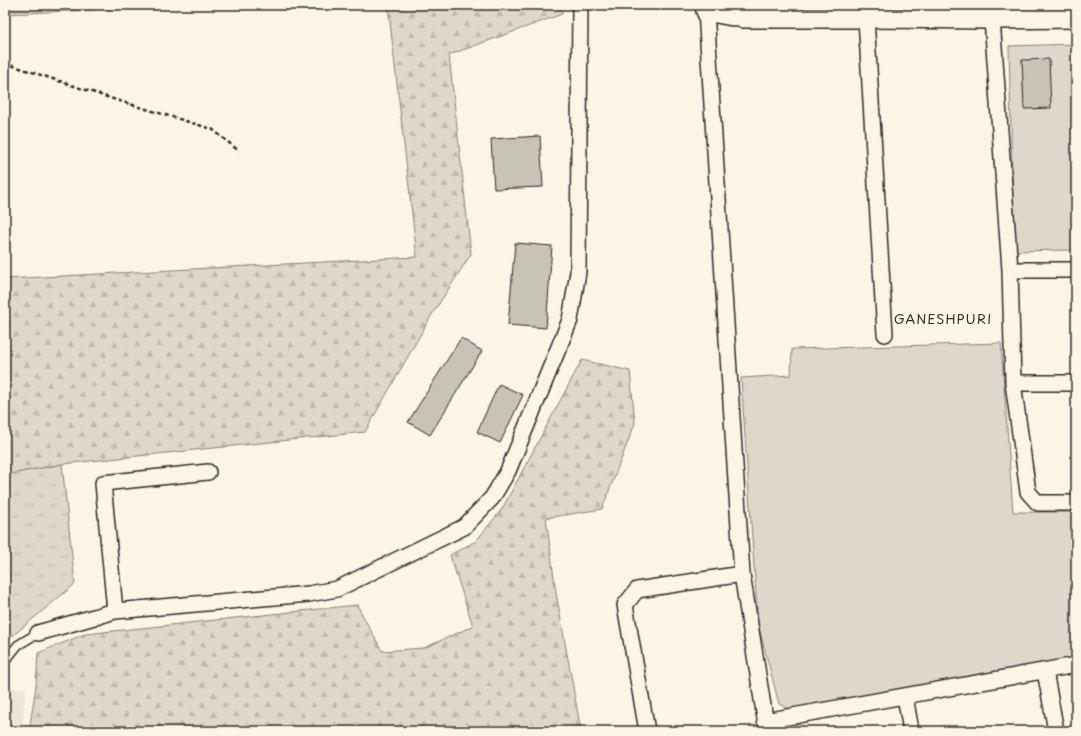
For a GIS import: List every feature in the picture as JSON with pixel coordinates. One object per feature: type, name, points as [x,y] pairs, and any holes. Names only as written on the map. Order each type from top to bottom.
[{"type":"street","points":[[38,633],[115,611],[309,594],[337,589],[464,527],[492,498],[508,471],[570,320],[578,272],[580,5]]},
{"type":"street","points":[[1076,18],[1046,12],[992,19],[742,18],[706,8],[742,574],[766,726],[905,696],[1076,666]]},
{"type":"street","points":[[866,18],[885,334]]},
{"type":"street","points":[[992,19],[1010,270],[1013,383],[1028,492],[1038,503],[1076,503]]},
{"type":"street","points":[[1010,270],[1076,270]]},
{"type":"street","points":[[1013,383],[1076,383]]},
{"type":"street","points":[[115,611],[103,484],[208,472]]},
{"type":"street","points":[[647,731],[625,605],[637,590],[742,574]]},
{"type":"street","points":[[1045,671],[1056,731]]},
{"type":"street","points":[[905,696],[911,731]]},
{"type":"lane","points":[[5,661],[18,645],[38,633]]},
{"type":"path","points":[[5,63],[113,99],[212,129],[239,151]]},
{"type":"shaded area","points":[[5,687],[26,689],[22,731],[5,731]]},
{"type":"green space","points":[[15,5],[192,5],[7,14]]},
{"type":"green space","points":[[388,5],[561,5],[562,14],[449,55],[471,254],[431,316],[365,432],[62,464],[5,475],[5,279],[417,257]]},
{"type":"green space","points":[[1076,44],[1076,250],[1014,251],[1009,46]]},
{"type":"green space","points":[[1001,343],[1013,512],[1076,512],[1076,657],[790,710],[779,704],[758,624],[741,378],[791,375],[792,349]]},
{"type":"green space","points":[[582,360],[630,371],[635,423],[602,509],[546,518],[556,593],[581,731],[29,731],[36,686],[38,653],[85,634],[357,605],[382,651],[424,648],[473,626],[450,555],[476,541],[502,509]]},
{"type":"green space","points":[[62,464],[75,584],[5,642],[5,475]]},
{"type":"building","points":[[1049,59],[1051,108],[1024,109],[1022,60]]},
{"type":"building","points":[[540,136],[543,187],[494,189],[491,139]]},
{"type":"building","points":[[515,243],[552,246],[546,328],[508,325]]},
{"type":"building","points":[[461,338],[482,351],[430,435],[408,422]]},
{"type":"building","points":[[499,384],[523,395],[500,443],[477,432]]},
{"type":"district","name":"GANESHPURI","points":[[943,318]]}]
